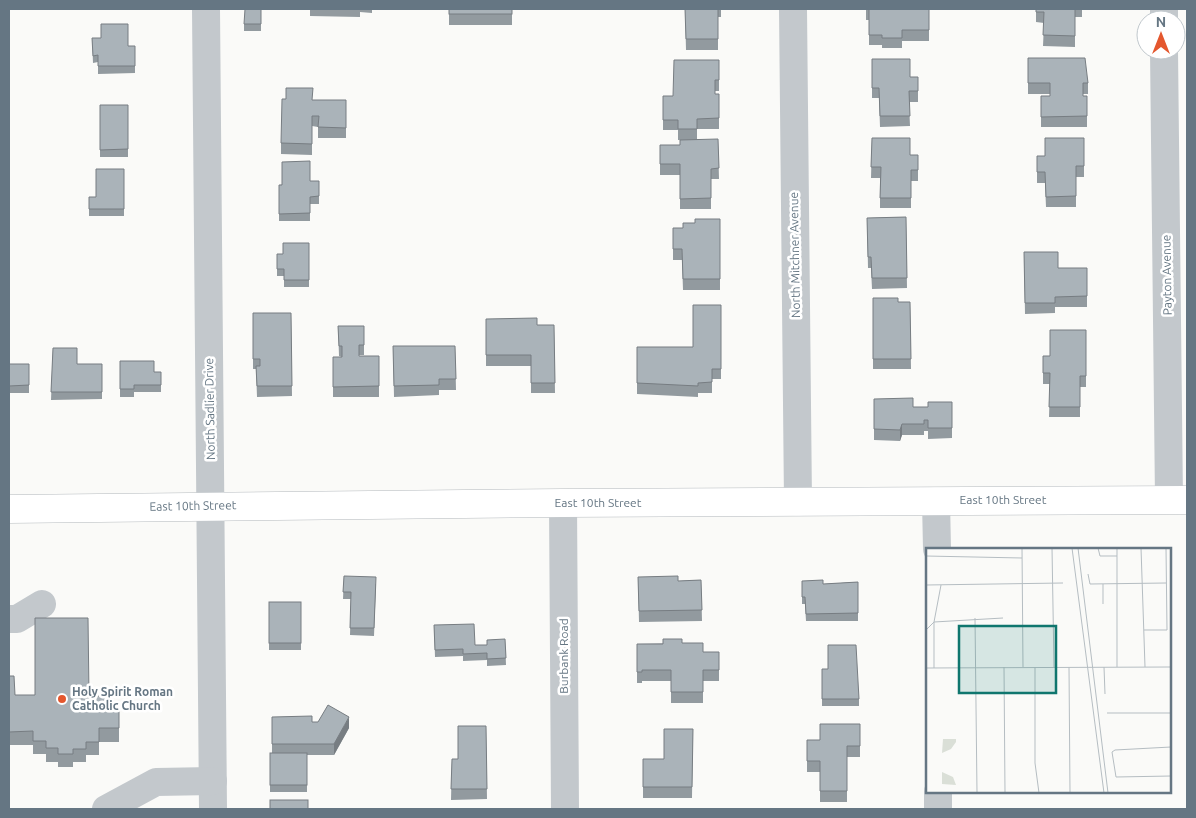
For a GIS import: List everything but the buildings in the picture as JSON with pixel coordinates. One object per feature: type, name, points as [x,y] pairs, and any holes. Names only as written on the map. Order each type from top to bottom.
[{"type":"main road","name":"East 10th Street","points":[[9,509],[563,503],[1178,500]]},
{"type":"street","name":"North Sadlier Drive","points":[[206,9],[213,809]]},
{"type":"street","name":"North Mitchner Avenue","points":[[793,9],[798,502]]},
{"type":"street","name":"Payton Avenue","points":[[1164,60],[1178,500]]},
{"type":"street","points":[[936,501],[937,548]]},
{"type":"street","name":"Burbank Road","points":[[563,503],[565,809]]},
{"type":"street","points":[[9,619],[17,618],[42,604]]},
{"type":"street","points":[[106,809],[156,782],[213,782]]},
{"type":"street","points":[[938,793],[938,809]]},
{"type":"place","name":"Holy Spirit Roman Catholic Church","points":[[62,699]]}]
